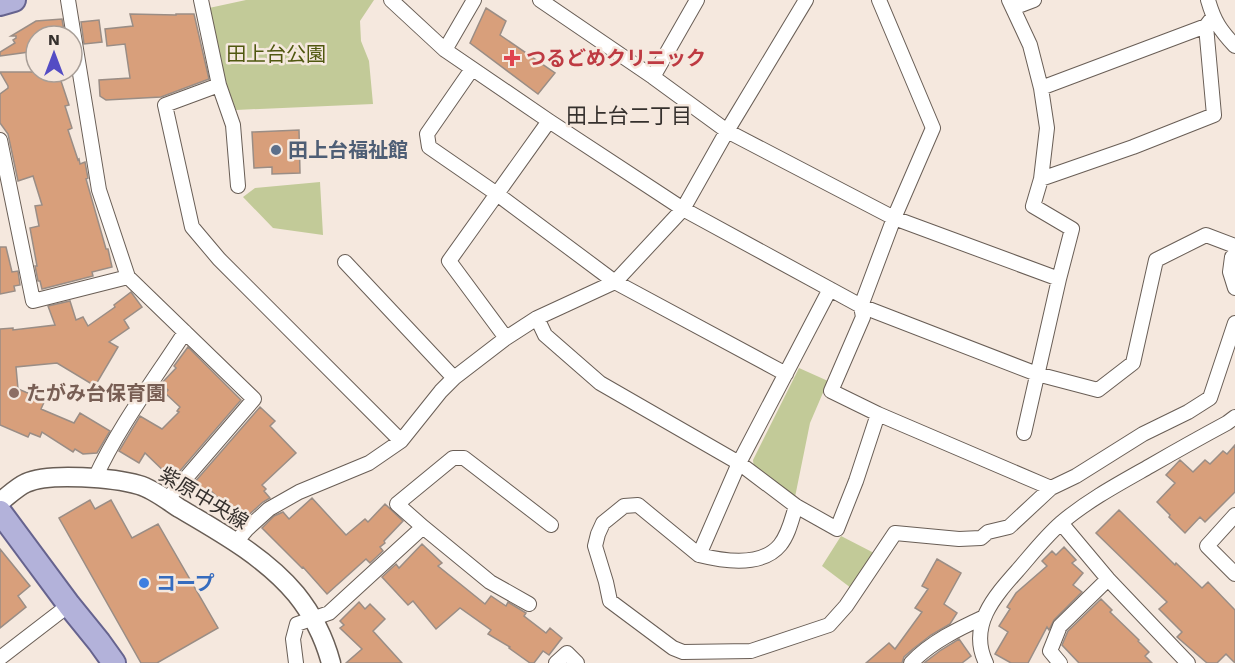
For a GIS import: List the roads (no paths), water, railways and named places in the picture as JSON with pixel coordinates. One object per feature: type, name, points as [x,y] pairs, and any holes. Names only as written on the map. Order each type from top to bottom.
[{"type":"main road","points":[[0,4],[14,0]]},
{"type":"main road","points":[[0,512],[114,663]]},
{"type":"street","points":[[68,0],[99,190],[128,277],[254,399],[166,500]]},
{"type":"street","points":[[201,0],[219,85],[232,125],[238,186]]},
{"type":"street","points":[[391,0],[445,50],[683,209],[861,306],[1037,374],[1098,390],[1133,363],[1156,260],[1206,235],[1235,246]]},
{"type":"street","points":[[445,50],[474,0]]},
{"type":"street","points":[[540,0],[728,131],[894,218],[1059,279]]},
{"type":"street","points":[[653,77],[697,0]]},
{"type":"street","points":[[236,542],[268,509],[299,492],[369,464],[401,441],[454,378],[506,338],[537,318],[615,282],[683,209],[806,0]]},
{"type":"street","points":[[879,0],[933,128],[894,218],[861,306],[863,317],[831,391],[878,414],[1051,488]]},
{"type":"street","points":[[1024,433],[1072,229],[1033,206],[1041,179],[1047,128],[1041,87],[1030,45],[1011,4],[1034,0]]},
{"type":"street","points":[[1041,179],[1133,147],[1214,115],[1208,0]]},
{"type":"street","points":[[1041,87],[1210,21]]},
{"type":"street","points":[[1210,21],[1235,46]]},
{"type":"street","points":[[472,69],[427,134],[429,147],[497,194],[615,282],[786,374]]},
{"type":"street","points":[[219,85],[165,105],[192,227],[228,267],[401,441]]},
{"type":"street","points":[[506,338],[449,261],[549,121]]},
{"type":"street","points":[[0,140],[33,301],[128,277]]},
{"type":"street","points":[[1235,255],[1232,257],[1230,272],[1235,288]]},
{"type":"street","points":[[345,262],[454,378]]},
{"type":"street","points":[[699,555],[739,463],[830,289]]},
{"type":"street","points":[[537,318],[545,335],[600,383],[739,463],[796,506],[837,529],[878,414]]},
{"type":"street","points":[[796,506],[779,546],[757,558],[735,561],[699,555],[638,505],[624,506],[603,523],[595,546],[610,601],[672,648],[683,652],[751,651],[829,625],[852,598],[895,533],[959,540],[981,538],[988,532],[1010,527],[1051,488],[1077,476],[1143,434],[1188,412],[1210,398],[1235,323]]},
{"type":"street","points":[[94,478],[129,416],[185,332]]},
{"type":"street","points":[[986,663],[979,640],[980,626],[991,603],[1061,523],[1108,489],[1232,424]]},
{"type":"street","points":[[529,604],[490,582],[398,504],[453,458],[465,458],[551,525]]},
{"type":"street","name":"紫原中央線","points":[[0,502],[25,483],[38,479],[94,478],[142,486],[236,542],[281,578],[314,618],[331,663]]},
{"type":"street","points":[[1235,515],[1207,546],[1235,574]]},
{"type":"street","points":[[1061,523],[1108,579],[1188,663]]},
{"type":"street","points":[[296,663],[293,639],[297,624],[329,613],[423,526]]},
{"type":"street","points":[[1060,663],[1050,651],[1060,626],[1108,579]]},
{"type":"street","points":[[0,658],[69,604]]},
{"type":"street","points":[[911,663],[952,631],[984,617]]},
{"type":"street","points":[[556,663],[567,653],[577,663]]},
{"type":"place","name":"つるどめクリニック","points":[[512,58]]},
{"type":"place","name":"田上台福祉館","points":[[276,150]]},
{"type":"place","name":"たがみ台保育園","points":[[14,393]]},
{"type":"place","name":"コープ","points":[[144,583]]},
{"type":"district","name":"田上台二丁目","points":[[629,115]]},
{"type":"park label","name":"田上台公園","points":[[276,54]]}]
